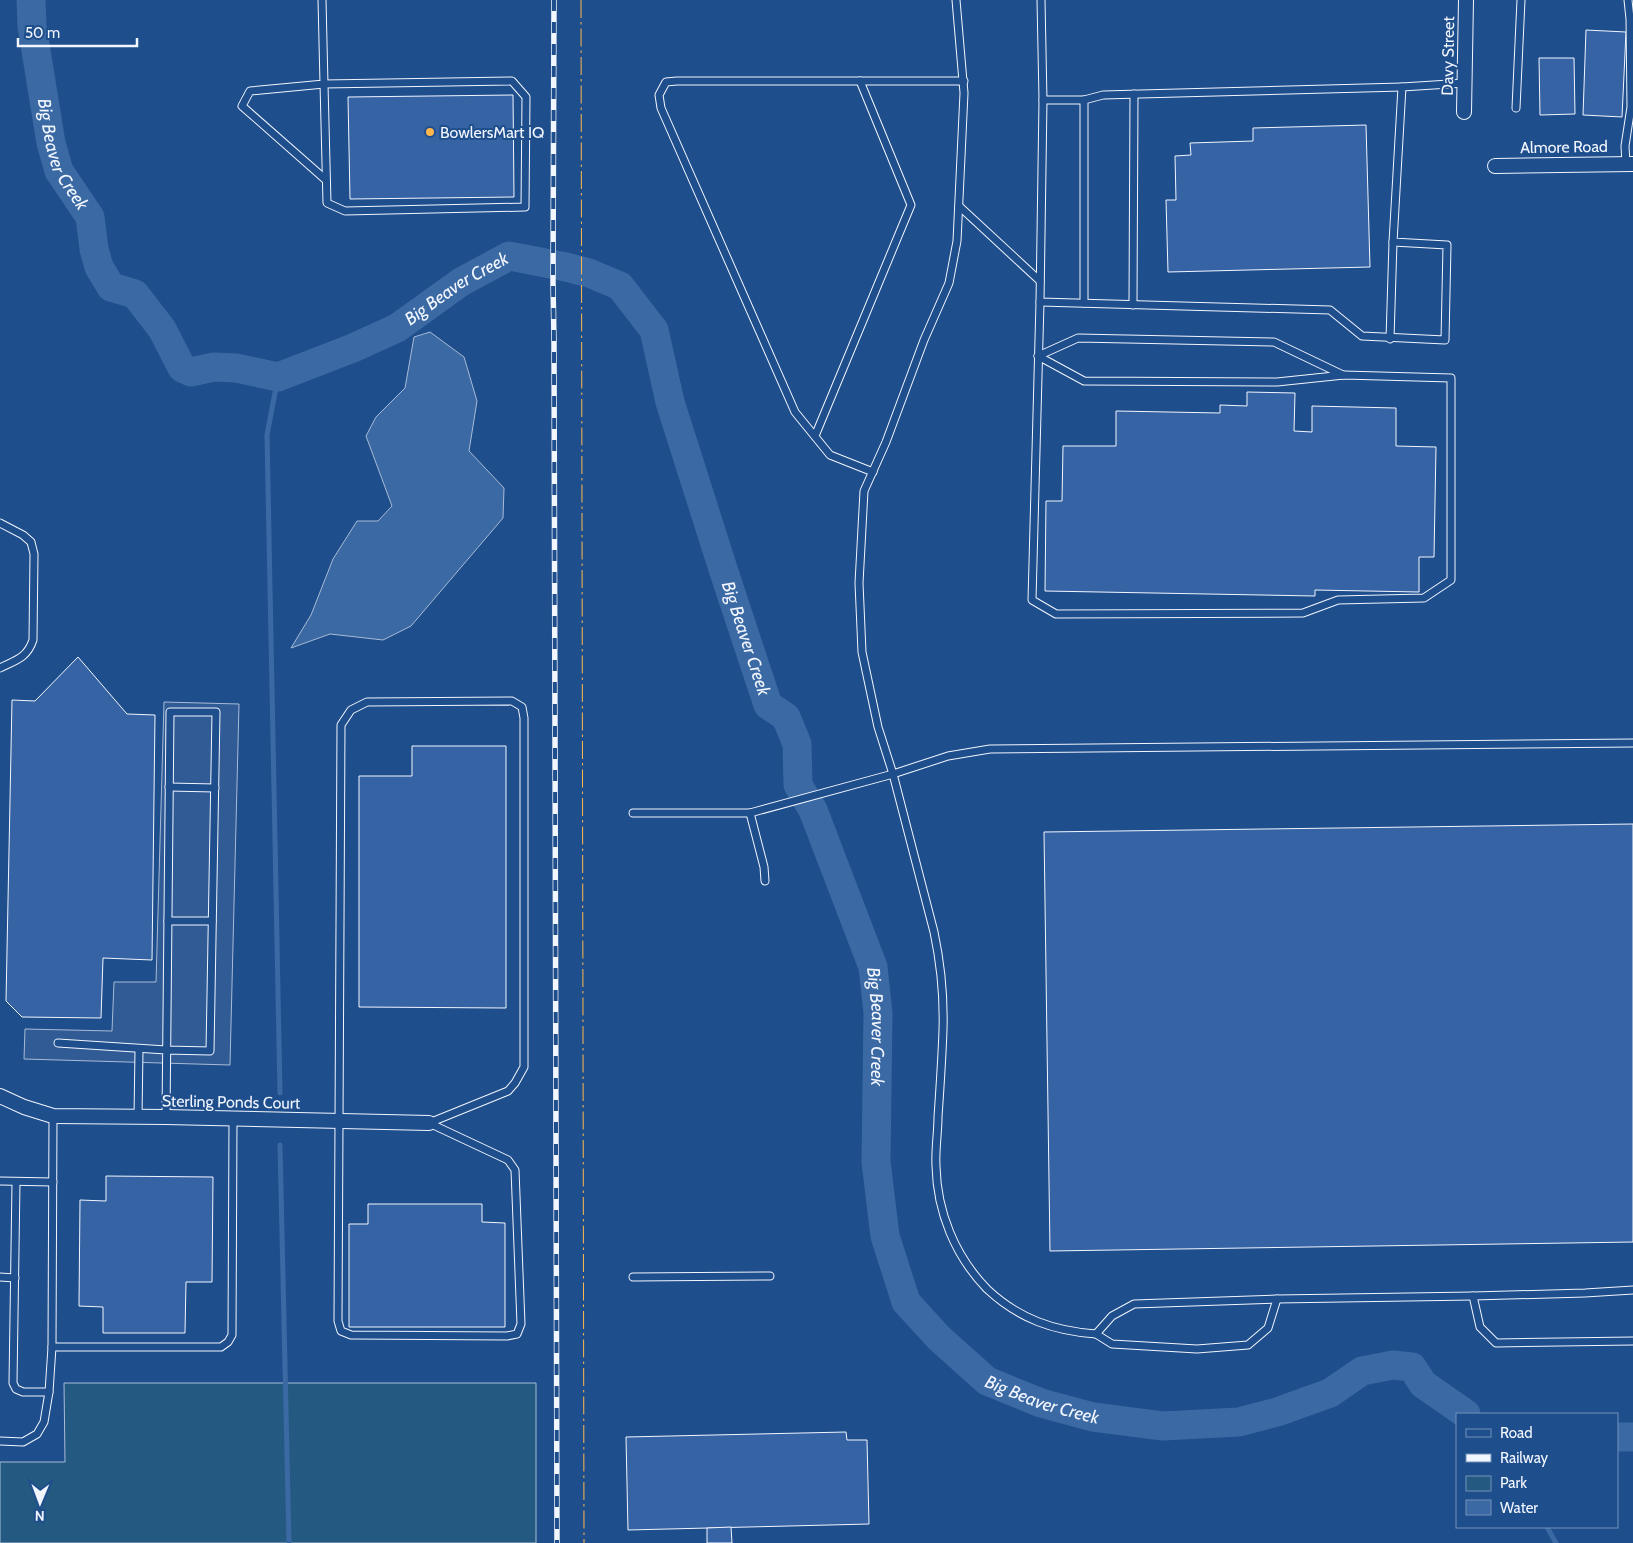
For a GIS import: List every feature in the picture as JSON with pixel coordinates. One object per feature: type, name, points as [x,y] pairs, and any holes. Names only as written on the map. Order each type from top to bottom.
[{"type":"street","name":"Davy Street","points":[[1464,112],[1466,0]]},
{"type":"street","name":"Almore Road","points":[[1495,166],[1629,164]]},
{"type":"street","name":"Sterling Ponds Court","points":[[0,1096],[53,1116],[429,1123]]},
{"type":"lane","points":[[322,0],[324,84],[326,180],[327,203],[345,211],[524,207],[526,97],[512,81],[324,84],[250,91],[242,106],[326,180]]},
{"type":"lane","points":[[956,0],[964,81],[957,241],[949,284],[924,340],[886,442],[864,491],[859,583],[862,652],[878,727],[893,774],[934,932],[942,979],[943,1028],[936,1166],[938,1192],[943,1214],[952,1238],[964,1261],[995,1296],[1031,1320],[1052,1328],[1096,1334],[1112,1344],[1196,1349],[1248,1345],[1268,1328],[1277,1299]]},
{"type":"lane","points":[[1038,356],[1084,381],[1276,382],[1344,375],[1451,378],[1451,580],[1424,598],[1338,600],[1303,613],[1056,614],[1032,600],[1038,356],[1040,302],[1043,100],[1042,0]]},
{"type":"lane","points":[[1516,108],[1520,0]]},
{"type":"lane","points":[[1628,0],[1631,107],[1625,146],[1629,164]]},
{"type":"lane","points":[[815,436],[911,205],[860,81]]},
{"type":"lane","points":[[873,472],[830,455],[795,412],[661,108],[659,95],[666,82],[964,81]]},
{"type":"lane","points":[[1043,100],[1084,100],[1103,95],[1402,88],[1465,83]]},
{"type":"lane","points":[[1390,339],[1393,242],[1402,88]]},
{"type":"lane","points":[[1133,304],[1134,94]]},
{"type":"lane","points":[[1084,100],[1084,303]]},
{"type":"lane","points":[[959,206],[1040,281]]},
{"type":"lane","points":[[1040,302],[1330,310],[1362,336],[1390,339],[1445,340],[1447,245],[1393,242]]},
{"type":"lane","points":[[1038,356],[1078,338],[1274,342],[1344,375]]},
{"type":"lane","points":[[0,523],[23,535],[31,542],[34,564],[33,640],[30,650],[24,656],[0,668]]},
{"type":"lane","points":[[512,701],[522,707],[524,718],[524,1067],[508,1091],[429,1123],[508,1160],[515,1170],[521,1324],[517,1334],[507,1336],[351,1335],[341,1332],[338,1321],[341,725],[351,710],[367,702],[512,701]]},
{"type":"lane","points":[[58,1043],[139,1049],[166,1050],[210,1051],[216,712],[170,712],[166,1050],[166,1117]]},
{"type":"lane","points":[[633,813],[750,813],[893,774],[948,756],[990,749],[1633,743]]},
{"type":"lane","points":[[169,787],[215,788]]},
{"type":"lane","points":[[750,813],[766,881]]},
{"type":"lane","points":[[168,921],[212,921]]},
{"type":"lane","points":[[138,1117],[139,1049]]},
{"type":"lane","points":[[0,1441],[23,1442],[37,1434],[44,1422],[52,1347],[53,1116]]},
{"type":"lane","points":[[52,1347],[221,1348],[228,1342],[232,1335],[233,1120]]},
{"type":"lane","points":[[0,1181],[53,1182]]},
{"type":"lane","points":[[16,1182],[13,1383],[16,1389],[23,1392],[48,1392]]},
{"type":"lane","points":[[633,1277],[770,1276]]},
{"type":"lane","points":[[0,1277],[15,1278]]},
{"type":"lane","points":[[1096,1334],[1112,1316],[1134,1304],[1277,1299],[1585,1293],[1633,1290]]},
{"type":"lane","points":[[1473,1296],[1480,1327],[1496,1343],[1633,1341]]},
{"type":"green space","points":[[64,1383],[536,1383],[536,1543],[0,1543],[0,1462],[65,1462]]},
{"type":"shaded area","points":[[164,702],[239,704],[230,1065],[24,1059],[25,1029],[112,1031],[114,982],[156,982]]},
{"type":"water","points":[[430,332],[464,357],[477,401],[469,451],[504,488],[503,518],[411,626],[383,640],[330,634],[291,648],[311,615],[333,559],[357,521],[378,521],[392,506],[366,436],[376,417],[405,388],[414,337]]},
{"type":"building","points":[[1586,30],[1626,32],[1622,117],[1583,115]]},
{"type":"building","points":[[1539,58],[1574,58],[1575,114],[1540,115]]},
{"type":"building","points":[[513,95],[514,197],[350,199],[348,97]]},
{"type":"building","points":[[1366,125],[1370,267],[1168,272],[1166,200],[1176,200],[1175,156],[1191,155],[1190,143],[1253,141],[1253,128]]},
{"type":"building","points":[[1247,392],[1295,393],[1294,431],[1312,432],[1312,406],[1396,408],[1396,446],[1436,447],[1434,557],[1419,557],[1419,592],[1315,590],[1315,596],[1045,591],[1046,501],[1062,501],[1063,446],[1116,446],[1116,411],[1220,413],[1220,405],[1247,406]]},
{"type":"building","points":[[78,657],[127,714],[155,715],[152,960],[103,958],[101,1018],[22,1017],[6,1001],[12,700],[35,701]]},
{"type":"building","points":[[412,746],[506,746],[506,1008],[359,1007],[359,776],[412,776]]},
{"type":"building","points":[[1633,824],[1633,1242],[1050,1251],[1044,832]]},
{"type":"building","points":[[106,1176],[213,1177],[212,1282],[186,1282],[185,1333],[103,1333],[103,1307],[79,1306],[80,1200],[106,1201]]},
{"type":"building","points":[[368,1204],[482,1204],[482,1222],[505,1223],[505,1327],[349,1327],[349,1224],[368,1224]]},
{"type":"building","points":[[846,1432],[847,1440],[867,1440],[869,1524],[628,1530],[626,1437]]},
{"type":"building","points":[[731,1527],[732,1543],[707,1543],[707,1528]]},
{"type":"waterway","name":"Big Beaver Creek","points":[[31,0],[32,26],[51,143],[59,171],[90,217],[94,249],[99,267],[111,287],[135,294],[162,329],[182,368],[191,372],[214,367],[236,368],[278,377],[353,348],[397,328],[461,282],[509,256],[589,273],[620,286],[654,330],[670,402],[768,705],[786,717],[797,744],[798,785],[813,810],[873,967],[878,1013],[876,1162],[885,1236],[906,1302],[939,1338],[987,1381],[1041,1403],[1093,1417],[1163,1426],[1239,1422],[1277,1412],[1330,1393],[1362,1371],[1393,1365],[1412,1367],[1423,1384],[1465,1413]]},
{"type":"waterway","points":[[278,377],[267,435],[280,1093]]},
{"type":"waterway","points":[[280,1145],[289,1543]]},
{"type":"waterway","points":[[1618,1437],[1633,1437]]},
{"type":"waterway","name":"Big Beaver Creek","points":[[1548,1528],[1556,1543]]},
{"type":"railway","points":[[554,0],[553,283],[557,1543]]},
{"type":"power","points":[[581,0],[584,1543]]},
{"type":"place","name":"BowlersMart IQ","points":[[430,132]]}]
